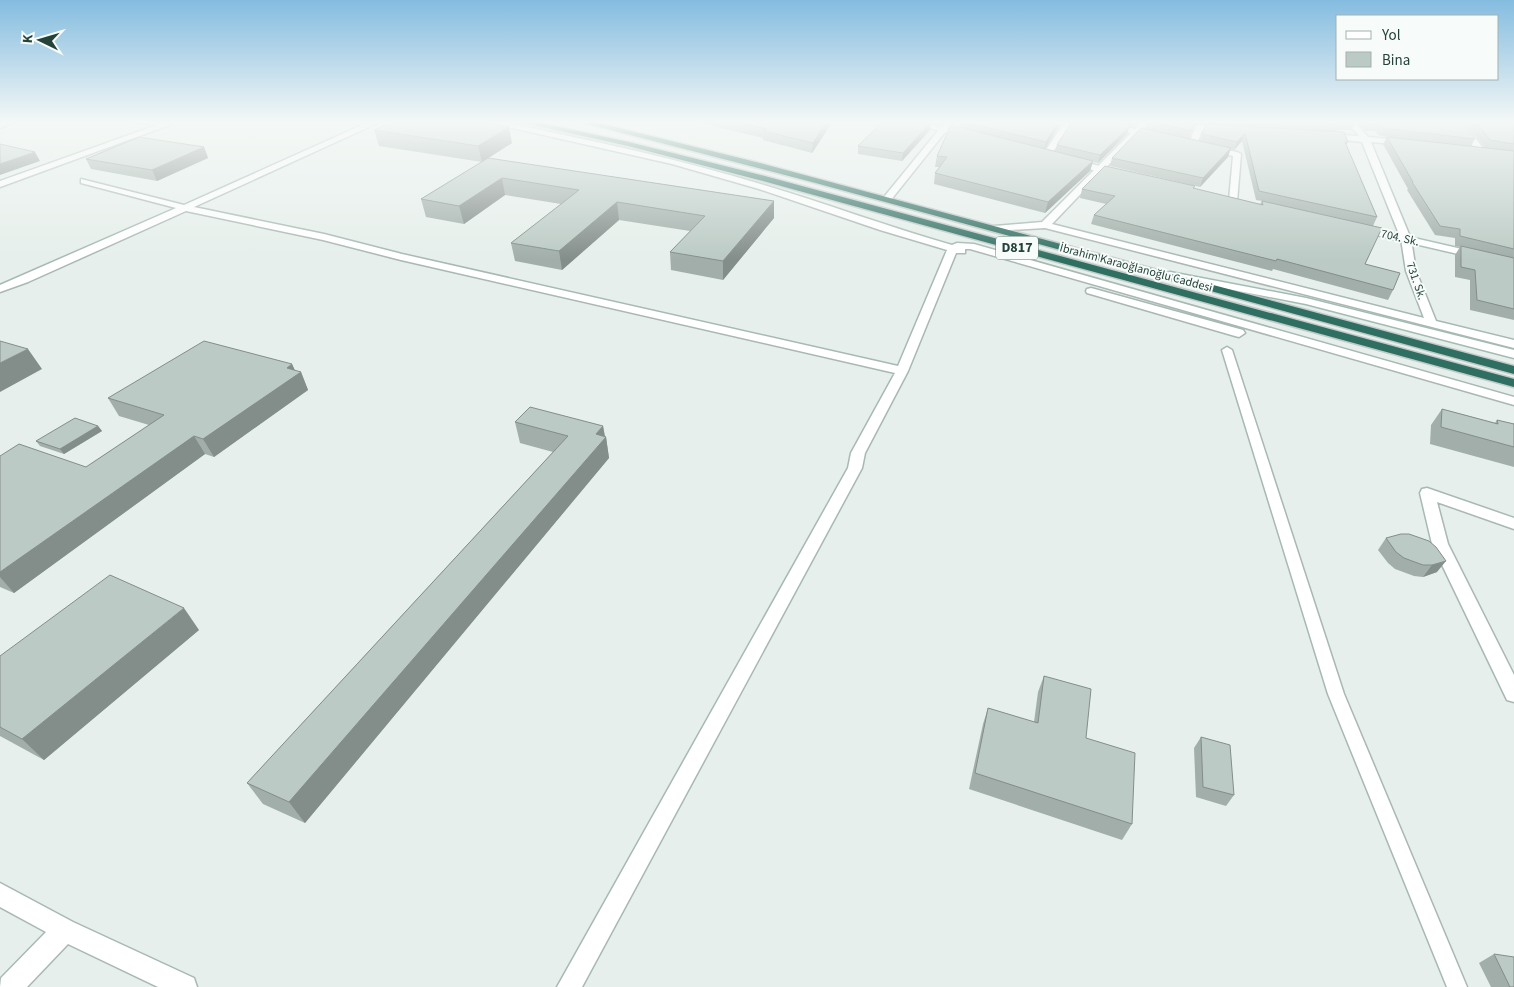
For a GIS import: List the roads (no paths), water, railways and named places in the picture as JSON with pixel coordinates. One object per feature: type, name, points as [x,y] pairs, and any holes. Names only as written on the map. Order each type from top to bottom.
[{"type":"highway","name":"İbrahim Karaoğlanoğlu Caddesi","points":[[719,167],[1514,383]]},
{"type":"highway","name":"İbrahim Karaoğlanoğlu Caddesi","points":[[767,167],[1514,370]]},
{"type":"street","points":[[0,184],[47,167]]},
{"type":"street","points":[[0,289],[276,167]]},
{"type":"street","points":[[692,167],[762,187],[883,228],[953,249],[962,245],[970,246],[1514,408]]},
{"type":"street","points":[[887,199],[914,167]]},
{"type":"street","points":[[1094,167],[1128,175]]},
{"type":"street","points":[[1234,200],[1236,167]]},
{"type":"street","name":"731. Sk.","points":[[1377,167],[1406,239],[1410,271],[1432,322]]},
{"type":"street","points":[[1046,225],[1098,168]]},
{"type":"street","points":[[84,182],[186,208],[324,237],[401,258],[902,371]]},
{"type":"street","points":[[995,229],[1046,225],[1514,344]]},
{"type":"street","name":"704. Sk.","points":[[1348,226],[1514,264]]},
{"type":"street","points":[[569,987],[855,468],[858,453],[902,371],[953,249]]},
{"type":"street","points":[[1149,272],[1306,301],[1514,354]]},
{"type":"street","points":[[1217,321],[1514,401]]},
{"type":"street","points":[[1514,524],[1427,493],[1440,544],[1514,694]]},
{"type":"street","points":[[0,894],[65,930],[185,987]]},
{"type":"street","points":[[10,987],[65,930]]},
{"type":"lane","points":[[1227,350],[1336,694],[1457,987]]}]
